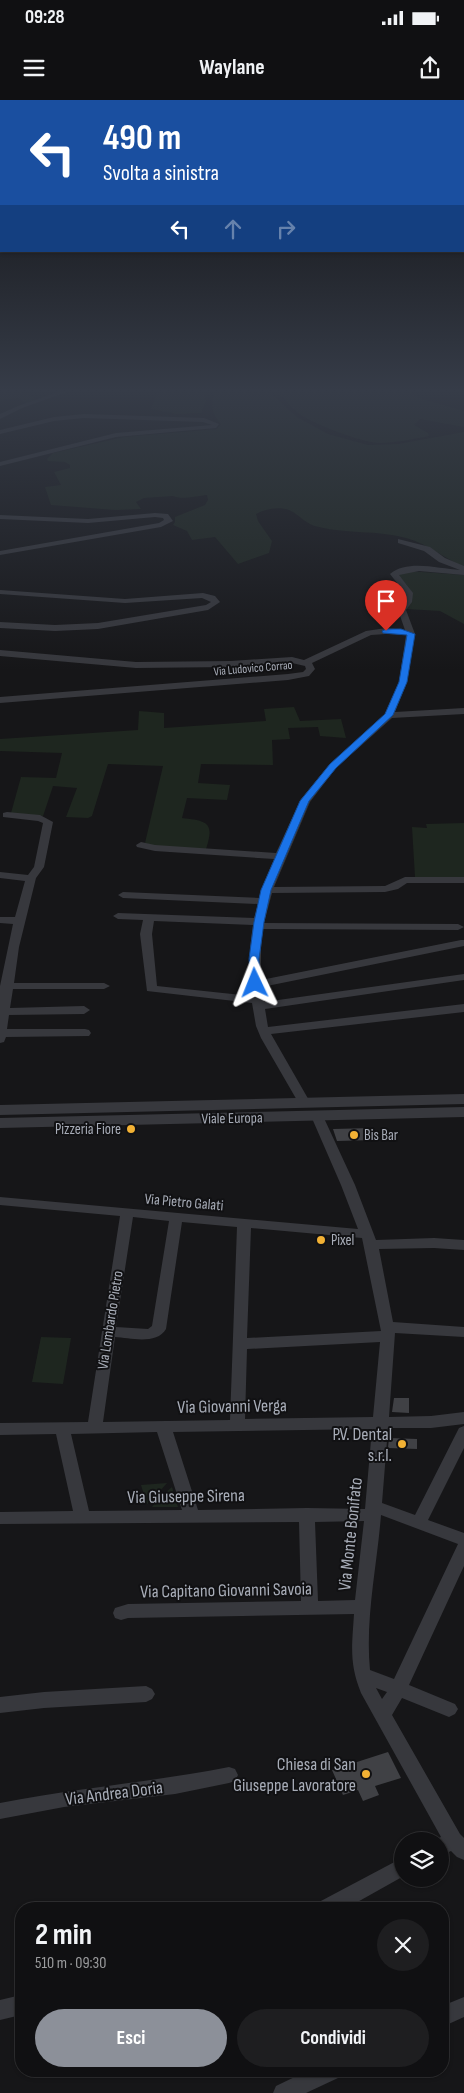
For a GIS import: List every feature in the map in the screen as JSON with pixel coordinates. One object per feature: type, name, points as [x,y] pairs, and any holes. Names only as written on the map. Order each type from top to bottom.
[{"type":"street","points":[[0,517],[88,521],[156,515],[165,516],[169,520],[161,525],[0,553]]},
{"type":"street","points":[[401,541],[427,549],[442,560],[464,569]]},
{"type":"street","points":[[304,1102],[264,1031],[258,1003],[254,959],[266,890],[305,801],[333,766],[389,715],[403,682],[411,633],[402,610],[408,602],[409,593],[394,576],[395,573],[418,570],[464,573]]},
{"type":"street","points":[[0,592],[125,601],[204,595],[216,602],[208,607],[98,626],[55,628],[0,625]]},
{"type":"street","points":[[305,662],[369,633],[386,631],[411,633]]},
{"type":"street","name":"Via Ludovico Corrao","points":[[0,653],[136,665],[232,664],[292,660],[305,662],[311,669],[301,676],[109,693],[0,700]]},
{"type":"street","points":[[389,715],[464,711]]},
{"type":"street","points":[[7,814],[40,818],[48,822],[39,867],[31,878],[5,967],[6,986],[0,1036],[85,1033]]},
{"type":"street","points":[[141,845],[154,848],[280,856]]},
{"type":"street","points":[[0,875],[31,878]]},
{"type":"street","points":[[266,890],[386,889],[394,887],[405,880],[464,880]]},
{"type":"street","points":[[123,895],[263,901]]},
{"type":"street","points":[[118,916],[259,924],[458,927]]},
{"type":"street","points":[[149,917],[146,934],[151,989],[258,1003],[464,976]]},
{"type":"street","points":[[0,920],[20,921]]},
{"type":"street","points":[[255,985],[461,944]]},
{"type":"street","points":[[6,986],[104,986]]},
{"type":"street","points":[[264,1031],[464,1008]]},
{"type":"street","points":[[3,1012],[84,1010]]},
{"type":"street","name":"Viale Europa","points":[[0,1110],[464,1099]]},
{"type":"street","name":"Viale Europa","points":[[0,1122],[464,1112]]},
{"type":"street","name":"Via Monte Bonifato","points":[[317,1116],[348,1184],[368,1239],[387,1332],[373,1510],[363,1607],[360,1653],[362,1674],[452,1846]]},
{"type":"street","name":"Via Pietro Galati","points":[[0,1200],[244,1223],[368,1239],[464,1244]]},
{"type":"street","name":"Via Lombardo Pietro","points":[[95,1427],[127,1213]]},
{"type":"street","points":[[108,1332],[150,1334],[159,1329],[176,1217]]},
{"type":"street","points":[[238,1425],[244,1223]]},
{"type":"street","points":[[240,1344],[387,1332],[464,1332]]},
{"type":"street","name":"Via Giovanni Verga","points":[[0,1429],[431,1422],[464,1418]]},
{"type":"street","points":[[163,1426],[192,1516]]},
{"type":"street","points":[[62,1428],[82,1517]]},
{"type":"street","points":[[419,1523],[464,1432]]},
{"type":"street","name":"Via Giuseppe Sirena","points":[[0,1518],[307,1514],[373,1510],[419,1523],[464,1540]]},
{"type":"street","points":[[307,1514],[310,1609]]},
{"type":"street","points":[[382,1715],[398,1689],[464,1548]]},
{"type":"street","name":"Via Capitano Giovanni Savoia","points":[[121,1613],[128,1611],[363,1607]]},
{"type":"street","points":[[362,1674],[449,1709]]},
{"type":"street","points":[[0,1705],[44,1700],[146,1694]]},
{"type":"street","name":"Via Andrea Doria","points":[[0,1811],[64,1799],[175,1786],[229,1775]]},
{"type":"street","points":[[339,1902],[394,1871]]},
{"type":"street","points":[[0,2010],[15,2006]]},
{"type":"street","points":[[449,2014],[464,2007]]},
{"type":"street","points":[[283,2093],[318,2077]]},
{"type":"shaded area","points":[[464,484],[464,567],[422,544],[406,538],[319,527],[310,524],[289,510],[281,508],[268,509],[256,514],[258,521],[272,541],[269,553],[238,564],[215,537],[192,540],[187,531],[173,525],[175,517],[205,505],[208,500],[207,495],[185,498],[173,496],[144,498],[136,502],[141,509],[115,510],[51,505],[45,487],[61,485]]},
{"type":"shaded area","points":[[408,571],[464,575],[464,624],[440,611],[406,609],[409,591],[399,574]]},
{"type":"shaded area","points":[[294,707],[300,721],[341,719],[346,738],[320,736],[318,727],[288,728],[290,739],[272,740],[273,765],[201,764],[198,783],[230,785],[227,800],[187,798],[182,818],[198,820],[207,824],[210,833],[206,849],[157,847],[145,843],[163,766],[108,764],[92,816],[88,818],[66,817],[77,788],[53,786],[43,816],[11,813],[21,777],[56,778],[62,753],[0,751],[0,739],[138,730],[139,711],[164,713],[164,728],[266,721],[264,709]]},
{"type":"shaded area","points":[[464,823],[464,878],[415,877],[412,827],[427,828],[426,824]]},
{"type":"shaded area","points":[[41,1337],[71,1338],[63,1384],[32,1382]]},
{"type":"shaded area","points":[[167,1483],[160,1491],[152,1494],[152,1500],[147,1504],[141,1485]]},
{"type":"shaded area","points":[[172,1487],[178,1507],[152,1507],[157,1501],[164,1500],[165,1493]]},
{"type":"building","name":"Bis Bar","points":[[372,1128],[374,1140],[337,1141],[333,1129]]},
{"type":"building","points":[[394,1398],[409,1398],[409,1413],[392,1412]]},
{"type":"building","name":"P.V. Dental s.r.l.","points":[[389,1438],[417,1439],[417,1449],[388,1448]]},
{"type":"building","name":"Chiesa di San Giuseppe Lavoratore","points":[[388,1752],[401,1778],[375,1786],[379,1795],[363,1801],[358,1790],[343,1795],[332,1770]]},
{"type":"place","name":"Pizzeria Fiore","points":[[131,1129]]},
{"type":"place","name":"Bis Bar","points":[[354,1135]]},
{"type":"place","name":"Pixel","points":[[321,1240]]},
{"type":"place","name":"P.V. Dental s.r.l.","points":[[402,1444]]},
{"type":"place","name":"Chiesa di San Giuseppe Lavoratore","points":[[366,1774]]},
{"type":"route","points":[[255,983],[254,959],[266,890],[305,801],[333,766],[389,715],[400,692],[411,633],[386,631]]}]
